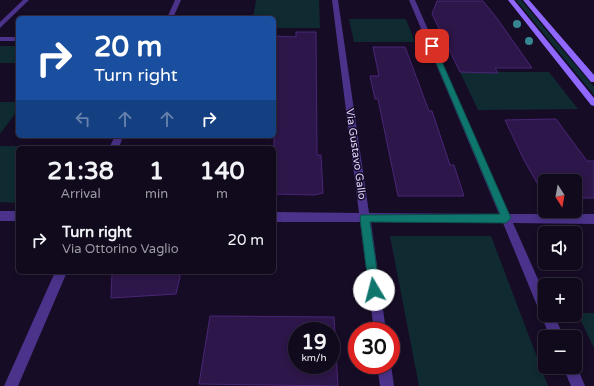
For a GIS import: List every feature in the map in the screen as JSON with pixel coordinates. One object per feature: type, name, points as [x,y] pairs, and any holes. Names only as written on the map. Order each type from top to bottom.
[{"type":"main road","points":[[511,0],[594,103]]},
{"type":"main road","points":[[526,0],[594,80]]},
{"type":"street","points":[[0,26],[26,0]]},
{"type":"street","points":[[171,16],[178,0]]},
{"type":"street","name":"Via Gustavo Gallo","points":[[334,0],[379,322]]},
{"type":"street","points":[[412,0],[538,293]]},
{"type":"street","points":[[0,39],[16,39]]},
{"type":"street","points":[[0,216],[16,216]]},
{"type":"street","points":[[276,217],[594,219]]},
{"type":"street","points":[[11,386],[60,274]]},
{"type":"street","points":[[385,374],[387,386]]},
{"type":"street","points":[[573,374],[578,386]]},
{"type":"green space","points":[[256,0],[319,0],[320,28],[276,28],[276,16],[253,16]]},
{"type":"green space","points":[[516,0],[521,0],[594,87],[594,95]]},
{"type":"green space","points":[[349,19],[406,19],[415,42],[354,42]]},
{"type":"green space","points":[[0,46],[16,46],[16,63],[0,63]]},
{"type":"green space","points":[[460,72],[549,72],[578,109],[478,110]]},
{"type":"green space","points":[[0,102],[16,102],[16,113],[0,134]]},
{"type":"green space","points":[[0,146],[16,146],[16,203],[0,202]]},
{"type":"green space","points":[[390,236],[491,236],[538,360],[538,374],[543,374],[548,386],[419,386]]},
{"type":"green space","points":[[582,313],[594,313],[594,348],[581,322]]},
{"type":"building","points":[[437,1],[483,1],[532,68],[495,68],[498,73],[460,72],[432,14]]},
{"type":"building","points":[[296,32],[316,32],[317,155],[321,155],[323,193],[314,195],[276,194],[276,146],[274,146],[274,138],[276,138],[276,36],[296,37]]},
{"type":"building","points":[[373,47],[405,47],[429,111],[432,111],[450,165],[454,165],[464,196],[398,196],[378,99],[375,99],[370,76],[379,76]]},
{"type":"building","points":[[556,119],[587,161],[594,161],[594,198],[582,198],[582,174],[538,174],[538,185],[524,160],[505,120]]},
{"type":"building","points":[[112,274],[181,274],[176,294],[111,298]]},
{"type":"building","points":[[210,316],[334,317],[334,322],[288,322],[288,374],[337,374],[338,386],[199,384]]},
{"type":"route","points":[[374,290],[365,218],[506,218],[432,46]]}]
